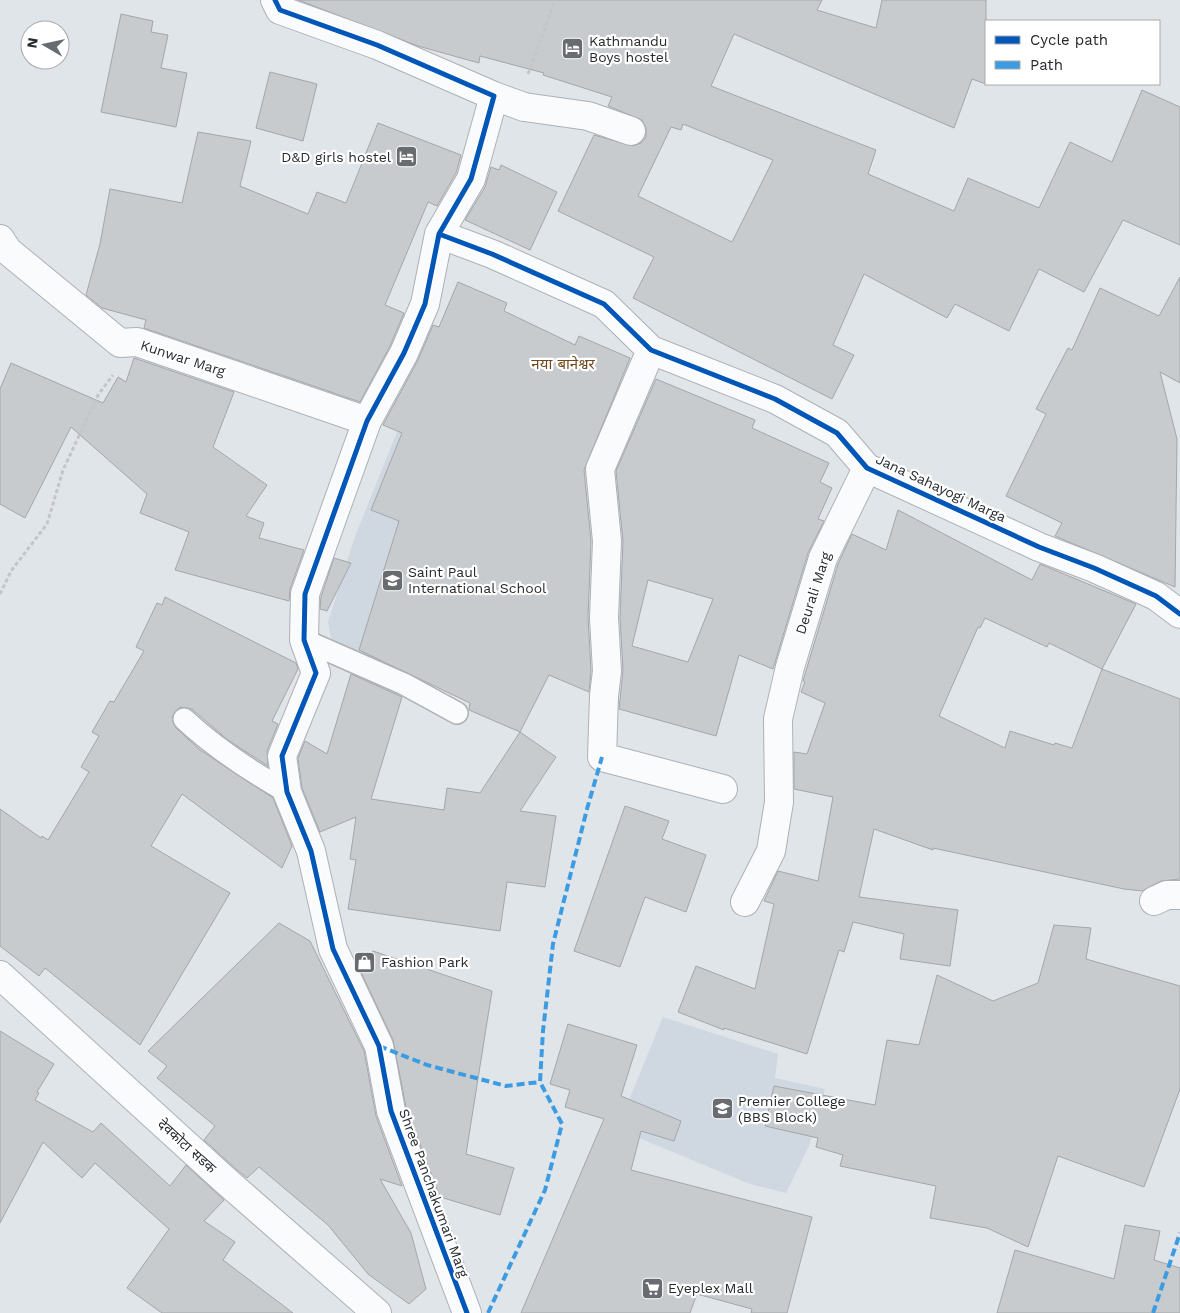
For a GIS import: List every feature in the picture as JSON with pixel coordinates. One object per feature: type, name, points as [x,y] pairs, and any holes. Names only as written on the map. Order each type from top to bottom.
[{"type":"street","points":[[275,0],[280,10],[377,45],[494,96],[524,107],[588,116],[631,131]]},
{"type":"street","name":"Shree Panchakumari Marg","points":[[467,1313],[391,1111],[379,1046],[333,949],[311,851],[288,792],[282,756],[316,673],[304,640],[305,594],[348,481],[367,421],[404,353],[425,304],[438,234],[471,179],[494,96]]},
{"type":"street","name":"Jana Sahayogi Marga","points":[[438,234],[492,254],[604,304],[651,350],[775,400],[837,433],[867,468],[1040,547],[1094,568],[1156,596],[1180,614]]},
{"type":"street","name":"Kunwar Marg","points":[[0,239],[8,251],[120,343],[137,342],[367,421]]},
{"type":"street","points":[[651,350],[600,469],[607,541],[604,618],[607,671],[604,696],[602,757],[723,788]]},
{"type":"street","name":"Deurali Marg","points":[[745,902],[771,851],[779,802],[778,719],[790,667],[823,558],[867,468]]},
{"type":"street","name":"देवकोटा सडक","points":[[0,975],[226,1181],[377,1313]]},
{"type":"lane","points":[[304,640],[404,684],[456,713]]},
{"type":"lane","points":[[184,720],[210,744],[242,766],[288,792]]},
{"type":"path","points":[[524,107],[528,74],[555,0]]},
{"type":"path","points":[[0,594],[11,571],[47,524],[63,470],[98,395],[137,342]]},
{"type":"shaded area","name":"Saint Paul International School","points":[[401,422],[480,509],[395,674],[333,649],[328,622],[354,539]]},
{"type":"shaded area","name":"Premier College (BBS Block)","points":[[663,1017],[778,1054],[775,1078],[825,1089],[809,1146],[786,1193],[750,1184],[617,1129]]},
{"type":"building","points":[[298,0],[822,0],[817,10],[876,28],[882,0],[986,0],[985,84],[972,79],[954,128],[734,34],[711,86],[876,150],[868,174],[954,211],[968,178],[1039,208],[1070,142],[1112,162],[1142,90],[1180,107],[1180,245],[1123,220],[1084,292],[1039,269],[1009,331],[955,304],[947,318],[864,274],[833,345],[854,355],[832,399],[633,298],[654,257],[558,211],[594,135],[633,146],[641,143],[646,137],[646,128],[642,120],[608,106],[612,97],[543,75],[544,73],[480,56],[479,63],[418,46]],"holes":[[[683,124],[773,160],[732,242],[638,196],[671,127],[681,130]]]},
{"type":"building","points":[[121,14],[153,21],[151,32],[168,35],[161,68],[187,73],[176,127],[101,112]]},
{"type":"building","points":[[270,72],[317,84],[303,141],[256,128]]},
{"type":"building","points":[[378,123],[461,155],[456,173],[437,206],[428,202],[385,305],[404,313],[390,346],[360,402],[144,328],[146,320],[102,308],[86,295],[100,244],[110,189],[182,203],[198,132],[251,141],[240,186],[308,214],[317,192],[346,203]]},
{"type":"building","points":[[501,165],[557,192],[530,250],[465,220],[485,187],[491,167],[499,170]]},
{"type":"building","points":[[1180,277],[1180,383],[1160,372],[1177,439],[1175,587],[1055,536],[1062,523],[1006,496],[1046,414],[1036,409],[1068,348],[1072,350],[1100,288],[1159,316]]},
{"type":"building","points":[[458,282],[507,303],[504,311],[575,345],[579,336],[630,358],[584,470],[591,541],[588,617],[591,671],[589,692],[549,675],[520,732],[469,710],[470,703],[359,650],[399,521],[371,510],[402,433],[383,425],[418,360],[433,325],[439,327]]},
{"type":"building","points":[[134,358],[234,392],[213,447],[267,485],[246,516],[264,523],[259,538],[304,550],[290,589],[289,601],[175,570],[189,532],[140,513],[147,494],[71,427],[25,518],[0,504],[0,389],[11,363],[103,403],[118,377],[126,382]]},
{"type":"building","points":[[656,379],[755,420],[752,428],[829,463],[820,482],[832,488],[818,519],[824,521],[808,553],[773,669],[739,655],[716,736],[619,709],[623,670],[620,618],[623,541],[616,471]],"holes":[[[648,580],[713,599],[688,662],[632,646]]]},
{"type":"building","points":[[898,510],[1032,580],[1040,564],[1136,604],[1102,669],[1180,699],[1180,879],[1161,881],[1142,891],[1124,889],[933,848],[933,850],[874,829],[859,897],[958,910],[950,966],[900,959],[904,934],[853,922],[844,952],[839,950],[807,1054],[724,1028],[724,1030],[678,1012],[696,966],[755,989],[774,904],[764,901],[778,871],[818,881],[833,797],[794,789],[794,752],[807,754],[825,703],[801,692],[805,682],[803,681],[838,564],[852,534],[886,550]],"holes":[[[985,618],[1047,647],[1049,643],[1102,669],[1072,748],[1055,743],[1054,745],[1010,731],[1005,748],[939,716],[978,627],[980,628]]]},
{"type":"building","points":[[334,558],[351,563],[327,611],[320,609],[321,597]]},
{"type":"building","points":[[165,597],[296,663],[298,669],[272,721],[278,724],[267,751],[268,766],[228,740],[192,709],[180,707],[172,717],[176,728],[200,750],[273,798],[292,846],[282,868],[182,794],[151,846],[230,893],[140,1045],[45,968],[39,976],[0,946],[0,809],[41,838],[42,836],[48,840],[89,772],[81,767],[99,736],[92,732],[110,701],[114,702],[144,651],[136,647],[157,603],[162,605]]},
{"type":"building","points":[[351,674],[402,697],[371,799],[444,810],[447,788],[480,793],[520,732],[556,757],[520,811],[556,816],[545,887],[507,882],[500,931],[348,909],[356,860],[350,859],[356,817],[320,832],[302,788],[298,758],[305,741],[327,754]]},
{"type":"building","points":[[625,806],[669,821],[662,839],[706,855],[686,912],[645,897],[620,967],[574,951]]},
{"type":"building","points":[[279,923],[310,941],[364,1051],[376,1116],[402,1186],[380,1179],[411,1233],[426,1289],[409,1304],[368,1274],[328,1225],[259,1167],[247,1178],[236,1169],[204,1140],[215,1126],[157,1078],[167,1066],[148,1051]]},
{"type":"building","points":[[1054,925],[1091,928],[1086,959],[1180,986],[1180,1089],[1144,1187],[1058,1156],[1028,1247],[987,1228],[930,1218],[936,1186],[840,1166],[843,1155],[816,1147],[818,1138],[765,1126],[774,1086],[875,1105],[887,1040],[919,1045],[937,975],[993,1001],[1038,983]]},
{"type":"building","points":[[373,951],[492,991],[466,1154],[514,1168],[500,1215],[440,1197],[406,1107],[393,1040],[360,970]]},
{"type":"building","points":[[568,1024],[637,1045],[621,1096],[681,1121],[674,1141],[641,1131],[631,1170],[812,1217],[787,1313],[751,1313],[752,1309],[697,1294],[690,1313],[521,1313],[604,1119],[565,1107],[570,1090],[550,1084]]},
{"type":"building","points":[[0,1031],[54,1064],[37,1092],[39,1093],[35,1100],[93,1132],[101,1123],[170,1186],[186,1165],[224,1200],[204,1221],[235,1242],[223,1260],[293,1313],[162,1313],[127,1288],[169,1229],[95,1163],[82,1178],[43,1142],[0,1223]]},
{"type":"building","points":[[1125,1225],[1160,1231],[1154,1260],[1180,1268],[1180,1313],[997,1313],[1015,1250],[1114,1279]]},
{"type":"marked path","points":[[488,1313],[545,1190],[562,1124],[540,1082],[543,1031],[553,944],[602,757]]},
{"type":"marked path","points":[[379,1046],[427,1065],[506,1086],[540,1082]]},
{"type":"marked path","points":[[1153,1313],[1180,1233]]},
{"type":"cycle path","points":[[275,0],[280,10],[377,45],[494,96],[471,179],[439,234],[425,304],[404,353],[367,421],[305,594],[304,640],[316,673],[282,756],[287,792],[311,851],[333,949],[379,1046],[391,1111],[467,1313]]},
{"type":"cycle path","points":[[439,234],[492,254],[604,304],[651,350],[775,399],[837,433],[867,468],[1039,547],[1094,568],[1156,596],[1180,614]]},
{"type":"place","name":"Kathmandu Boys hostel","points":[[573,49]]},
{"type":"place","name":"D&D girls hostel","points":[[407,157]]},
{"type":"place","name":"Saint Paul International School","points":[[392,580]]},
{"type":"place","name":"Fashion Park","points":[[365,962]]},
{"type":"place","name":"Premier College (BBS Block)","points":[[722,1109]]},
{"type":"place","name":"Eyeplex Mall","points":[[652,1288]]},
{"type":"district","name":"नया बानेश्वर","points":[[563,364]]}]
